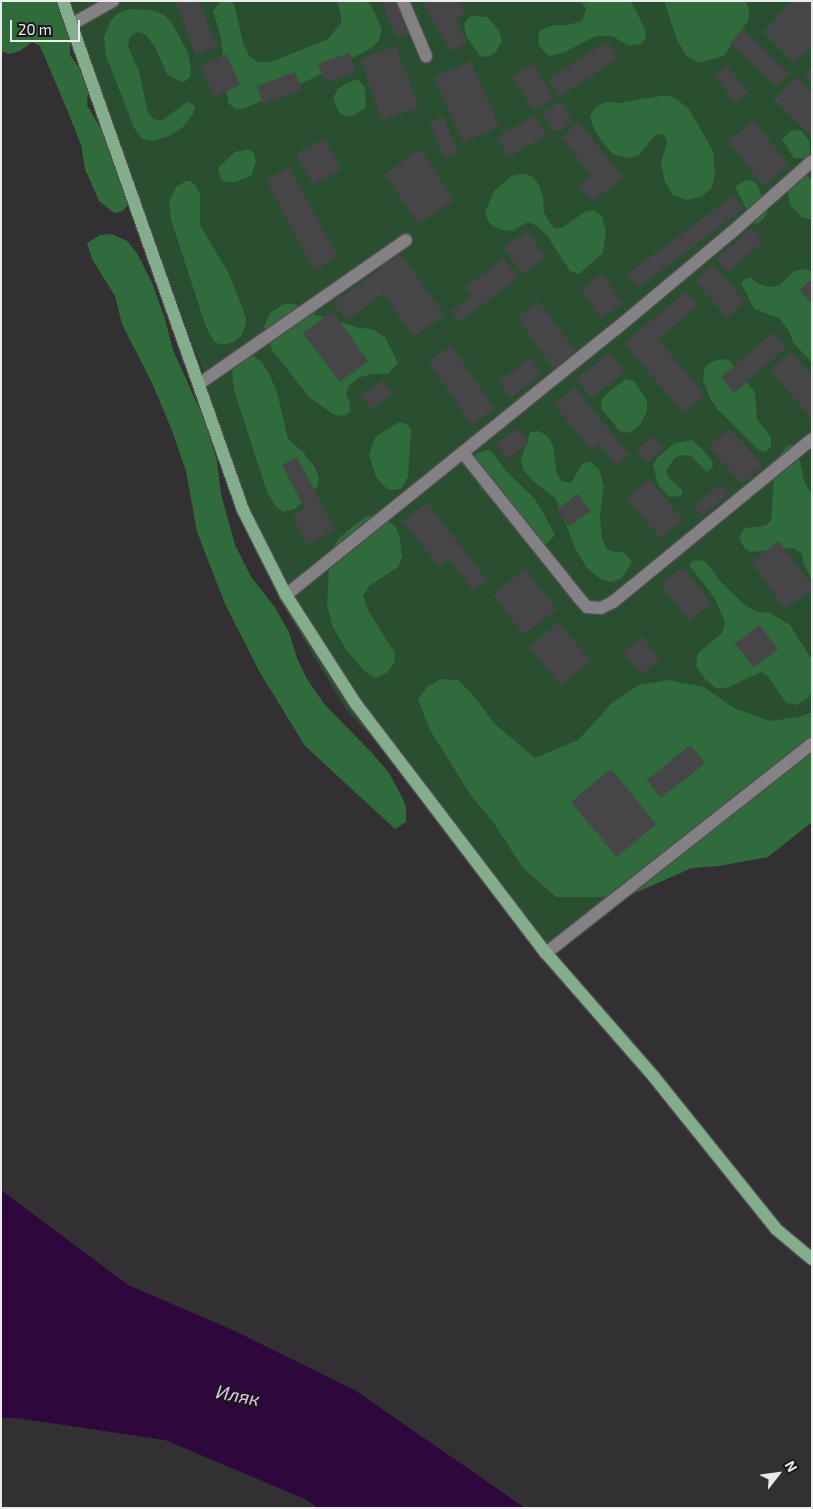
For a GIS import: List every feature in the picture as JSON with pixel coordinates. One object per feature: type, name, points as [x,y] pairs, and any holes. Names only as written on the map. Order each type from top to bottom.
[{"type":"main road","points":[[64,1],[243,510],[286,595],[356,704],[546,953],[654,1077],[776,1229],[812,1259]]},
{"type":"lane","points":[[72,24],[113,1]]},
{"type":"lane","points":[[403,1],[426,56]]},
{"type":"lane","points":[[286,595],[632,317],[812,162]]},
{"type":"lane","points":[[199,384],[406,240]]},
{"type":"lane","points":[[462,453],[587,607],[601,608],[614,602],[812,439]]},
{"type":"lane","points":[[546,953],[812,744]]},
{"type":"green space","points":[[1,1],[61,1],[70,37],[70,55],[80,69],[84,79],[88,92],[87,105],[118,158],[129,203],[123,211],[114,213],[99,201],[85,169],[81,145],[40,46],[32,42],[20,51],[9,54],[1,51]]},
{"type":"green space","points":[[66,1],[812,1],[812,737],[548,946],[443,810],[347,711],[279,599],[216,433],[205,377]]},
{"type":"green space","points":[[221,1],[232,1],[243,43],[250,57],[258,62],[271,62],[328,39],[341,23],[337,1],[366,1],[371,5],[382,29],[379,41],[370,49],[309,80],[243,109],[236,109],[228,103],[221,38],[213,11]]},
{"type":"green space","points":[[581,1],[631,1],[645,29],[646,38],[641,44],[629,46],[612,36],[596,36],[563,53],[549,56],[538,45],[539,31],[553,25],[568,25],[582,21],[586,9]]},
{"type":"green space","points":[[664,1],[746,1],[749,9],[748,21],[724,56],[698,63],[686,55],[677,40]]},
{"type":"green space","points":[[129,9],[152,10],[164,15],[172,23],[188,53],[191,68],[190,77],[184,82],[177,80],[167,74],[155,47],[145,34],[137,32],[130,37],[128,47],[139,71],[148,113],[154,119],[161,121],[187,102],[195,106],[194,113],[182,128],[171,135],[153,141],[142,139],[134,128],[106,56],[104,37],[110,22],[117,14]]},
{"type":"green space","points":[[472,16],[487,17],[499,30],[502,41],[496,52],[488,57],[480,56],[466,36],[464,24]]},
{"type":"green space","points":[[358,79],[365,87],[366,108],[350,117],[340,114],[333,99],[337,90],[345,84]]},
{"type":"green space","points":[[665,95],[675,98],[689,109],[713,151],[715,172],[712,188],[701,197],[687,200],[673,195],[665,182],[661,163],[667,142],[664,134],[655,135],[640,154],[630,158],[614,155],[594,129],[590,116],[595,108],[606,102],[620,103]]},
{"type":"green space","points":[[800,130],[809,140],[810,155],[804,158],[794,158],[782,140],[789,132]]},
{"type":"green space","points":[[248,149],[254,153],[256,162],[251,176],[235,182],[224,182],[218,168],[235,152]]},
{"type":"green space","points":[[522,174],[532,176],[538,183],[543,196],[544,213],[554,228],[562,228],[586,211],[594,210],[602,216],[606,232],[603,253],[579,274],[570,271],[546,234],[535,225],[528,222],[512,231],[494,227],[488,221],[485,213],[494,191],[511,176]]},
{"type":"green space","points":[[808,176],[812,181],[812,220],[802,217],[790,205],[788,193],[793,183],[801,177]]},
{"type":"green space","points":[[751,180],[757,184],[767,208],[767,215],[757,224],[752,221],[735,187],[744,181]]},
{"type":"green space","points":[[186,181],[191,181],[200,194],[200,225],[228,272],[246,317],[246,324],[241,336],[233,342],[223,345],[214,342],[206,327],[171,220],[169,201],[176,187]]},
{"type":"green space","points":[[112,234],[127,241],[137,253],[153,285],[173,350],[204,419],[217,461],[221,494],[235,545],[251,577],[274,606],[289,632],[297,658],[307,679],[325,705],[389,773],[406,807],[406,822],[395,829],[305,746],[259,671],[225,604],[197,532],[186,471],[171,428],[152,383],[122,324],[115,296],[92,259],[87,243],[100,235]]},
{"type":"green space","points":[[809,270],[812,276],[812,363],[793,342],[789,331],[779,318],[754,309],[741,282],[750,277],[759,284],[770,287],[779,286],[794,271]]},
{"type":"green space","points":[[284,304],[295,304],[313,314],[360,328],[372,329],[385,337],[398,363],[388,374],[371,374],[358,378],[349,386],[346,395],[350,403],[350,412],[344,416],[334,415],[309,397],[272,350],[264,327],[270,313]]},
{"type":"green space","points":[[252,355],[262,362],[277,392],[288,439],[303,452],[314,466],[319,477],[318,486],[296,508],[284,512],[276,507],[267,492],[234,390],[232,372],[239,363]]},
{"type":"green space","points":[[722,359],[729,360],[755,392],[757,419],[771,438],[771,447],[765,452],[759,450],[717,409],[710,398],[703,381],[704,368],[711,362]]},
{"type":"green space","points":[[626,379],[634,381],[647,400],[647,411],[640,425],[630,433],[619,431],[602,409],[601,401],[607,393]]},
{"type":"green space","points":[[399,422],[407,424],[411,430],[408,477],[401,489],[388,490],[376,477],[369,455],[375,437]]},
{"type":"green space","points":[[539,431],[546,435],[553,445],[557,474],[562,481],[571,483],[582,464],[590,461],[599,469],[604,486],[600,516],[602,539],[607,549],[614,552],[624,552],[632,562],[622,578],[611,582],[599,578],[587,568],[576,550],[556,499],[533,481],[523,470],[521,459],[530,432]]},
{"type":"green space","points":[[692,440],[712,461],[713,467],[707,472],[691,456],[682,455],[675,458],[666,470],[669,478],[683,491],[681,496],[670,497],[658,485],[653,465],[657,458],[674,443]]},
{"type":"green space","points":[[789,445],[797,446],[804,481],[812,495],[812,580],[803,563],[802,554],[794,548],[751,552],[745,549],[739,538],[744,528],[765,526],[771,521],[775,460]]},
{"type":"green space","points":[[486,450],[491,451],[506,471],[533,497],[542,510],[555,535],[543,548],[530,545],[521,537],[499,505],[481,489],[469,467],[476,454]]},
{"type":"green space","points":[[379,514],[396,527],[400,539],[402,558],[398,567],[369,586],[363,596],[368,610],[395,653],[394,663],[387,673],[376,678],[363,670],[345,648],[332,625],[327,605],[330,553],[339,538],[353,526],[366,517]]},
{"type":"green space","points":[[697,560],[705,561],[721,582],[746,606],[759,612],[771,613],[790,625],[812,660],[812,691],[808,698],[797,705],[786,703],[768,676],[761,672],[727,688],[716,688],[705,679],[696,666],[698,653],[722,633],[725,622],[715,599],[690,566],[691,562]]},
{"type":"green space","points":[[441,679],[458,680],[474,696],[494,723],[535,758],[578,740],[613,702],[639,685],[668,680],[704,687],[734,708],[770,721],[799,717],[812,712],[812,822],[768,857],[719,866],[692,868],[626,897],[556,897],[523,868],[493,822],[470,794],[430,730],[418,699],[427,687]]},
{"type":"water","name":"Иляк","points":[[1,1190],[128,1285],[235,1331],[356,1391],[525,1508],[318,1508],[305,1499],[165,1440],[17,1418],[1,1418]]},
{"type":"building","points":[[175,1],[199,1],[217,47],[196,55]]},
{"type":"building","points":[[381,1],[401,1],[414,32],[397,38]]},
{"type":"building","points":[[422,1],[459,1],[466,14],[455,20],[467,42],[451,52]]},
{"type":"building","points":[[792,1],[812,1],[812,45],[794,63],[763,32]]},
{"type":"building","points":[[743,29],[789,74],[776,87],[730,43]]},
{"type":"building","points":[[608,41],[619,58],[559,97],[548,79]]},
{"type":"building","points":[[396,46],[419,107],[382,121],[360,59]]},
{"type":"building","points":[[349,53],[356,72],[326,83],[318,64]]},
{"type":"building","points":[[226,54],[240,85],[214,97],[200,66]]},
{"type":"building","points":[[471,61],[499,127],[463,143],[434,77]]},
{"type":"building","points":[[533,64],[554,99],[533,111],[512,77]]},
{"type":"building","points":[[727,65],[749,93],[735,103],[714,75]]},
{"type":"building","points":[[812,68],[812,83],[804,76]]},
{"type":"building","points":[[295,72],[302,90],[263,104],[257,86]]},
{"type":"building","points":[[797,77],[812,92],[812,137],[774,100]]},
{"type":"building","points":[[561,101],[573,122],[555,133],[542,112]]},
{"type":"building","points":[[535,115],[547,136],[508,157],[497,137]]},
{"type":"building","points":[[443,116],[459,152],[445,159],[429,123]]},
{"type":"building","points":[[754,120],[789,166],[763,186],[728,141]]},
{"type":"building","points":[[579,122],[623,178],[592,202],[579,185],[591,176],[561,137]]},
{"type":"building","points":[[324,138],[341,169],[313,185],[296,154]]},
{"type":"building","points":[[421,149],[454,200],[418,224],[384,174]]},
{"type":"building","points":[[289,167],[338,257],[314,270],[266,180]]},
{"type":"building","points":[[734,195],[744,209],[638,288],[627,274]]},
{"type":"building","points":[[752,228],[764,241],[728,273],[716,259]]},
{"type":"building","points":[[528,231],[546,257],[522,274],[503,247]]},
{"type":"building","points":[[401,254],[445,315],[414,337],[383,294],[346,321],[333,303]]},
{"type":"building","points":[[504,258],[518,278],[459,322],[451,311],[472,296],[466,287]]},
{"type":"building","points":[[713,264],[745,301],[727,318],[695,281]]},
{"type":"building","points":[[603,274],[623,304],[601,319],[581,289]]},
{"type":"building","points":[[812,279],[812,304],[799,290]]},
{"type":"building","points":[[686,291],[698,306],[658,339],[705,395],[683,413],[624,343]]},
{"type":"building","points":[[539,301],[577,353],[554,370],[517,318]]},
{"type":"building","points":[[332,311],[368,361],[340,382],[303,333]]},
{"type":"building","points":[[773,332],[787,347],[734,393],[721,377]]},
{"type":"building","points":[[451,345],[495,409],[471,425],[428,361]]},
{"type":"building","points":[[791,352],[812,375],[812,419],[770,371]]},
{"type":"building","points":[[610,353],[625,373],[591,398],[576,378]]},
{"type":"building","points":[[531,358],[542,374],[510,398],[499,381]]},
{"type":"building","points":[[383,380],[393,394],[371,409],[361,395]]},
{"type":"building","points":[[575,387],[629,455],[616,465],[599,444],[591,451],[554,404]]},
{"type":"building","points":[[517,428],[529,443],[508,459],[496,444]]},
{"type":"building","points":[[729,428],[763,465],[742,484],[708,447]]},
{"type":"building","points":[[653,436],[663,449],[647,463],[636,450]]},
{"type":"building","points":[[297,457],[335,530],[307,545],[292,516],[305,509],[282,465]]},
{"type":"building","points":[[649,479],[683,520],[661,539],[626,498]]},
{"type":"building","points":[[720,484],[729,494],[702,516],[694,506]]},
{"type":"building","points":[[578,494],[591,511],[569,526],[557,510]]},
{"type":"building","points":[[427,502],[487,580],[473,591],[449,559],[439,567],[403,521]]},
{"type":"building","points":[[779,541],[812,585],[812,590],[785,609],[751,562]]},
{"type":"building","points":[[683,567],[712,604],[689,621],[660,584]]},
{"type":"building","points":[[525,569],[557,609],[524,635],[493,595]]},
{"type":"building","points":[[558,622],[591,661],[561,686],[529,647]]},
{"type":"building","points":[[760,625],[778,649],[754,667],[735,644]]},
{"type":"building","points":[[642,636],[660,659],[641,674],[623,652]]},
{"type":"building","points":[[690,745],[705,763],[661,798],[647,780]]},
{"type":"building","points":[[611,769],[656,824],[617,857],[571,802]]}]
